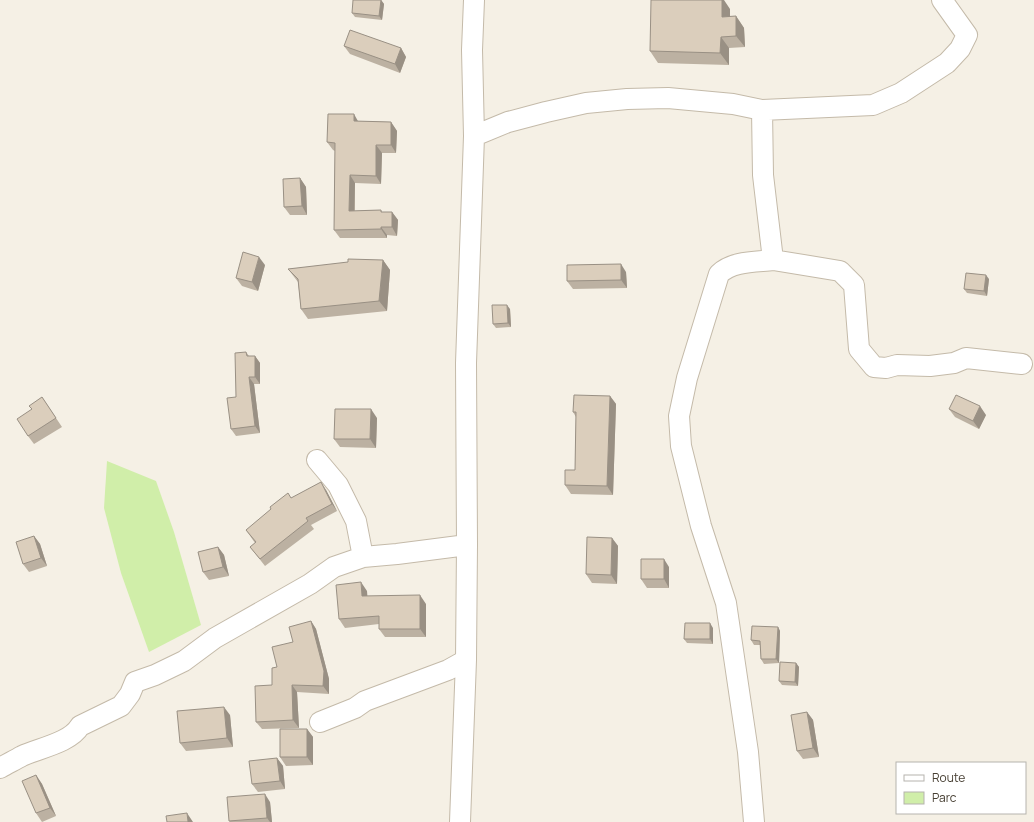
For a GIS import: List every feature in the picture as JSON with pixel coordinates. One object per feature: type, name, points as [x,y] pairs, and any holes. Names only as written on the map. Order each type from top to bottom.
[{"type":"street","points":[[460,822],[466,660],[466,363],[474,136],[472,50],[474,0]]},
{"type":"street","points":[[474,136],[508,122],[586,103],[668,98],[733,104],[762,110],[872,104],[901,93],[947,63],[960,49],[968,35],[942,0]]},
{"type":"street","points":[[762,110],[763,175],[773,260]]},
{"type":"street","points":[[754,822],[748,752],[726,603],[687,477],[681,446],[679,416],[687,378],[718,274],[725,268],[734,265],[773,260],[840,271],[854,285],[859,349],[874,367],[886,368],[897,365],[930,366],[954,363],[966,358],[1022,364]]},
{"type":"street","points":[[316,460],[330,473],[338,485],[356,521],[363,556]]},
{"type":"street","points":[[0,768],[22,756],[51,746],[76,732],[80,726],[121,706],[130,694],[135,682],[155,675],[184,661],[215,638],[310,584],[334,567],[363,556],[398,554],[467,545]]},
{"type":"street","points":[[320,722],[355,708],[365,701],[448,670],[466,660]]},
{"type":"green space","points":[[107,461],[156,481],[174,532],[201,625],[149,652],[121,573],[104,508]]},
{"type":"building","points":[[353,0],[381,0],[379,16],[352,13]]},
{"type":"building","points":[[651,0],[722,0],[722,17],[736,16],[736,36],[721,37],[720,53],[650,51]]},
{"type":"building","points":[[350,30],[401,48],[395,64],[344,46]]},
{"type":"building","points":[[328,114],[354,114],[354,121],[391,122],[391,145],[376,145],[376,176],[350,175],[349,211],[381,210],[381,212],[392,212],[392,227],[381,227],[381,229],[334,230],[335,143],[327,142]]},
{"type":"building","points":[[300,178],[302,206],[284,207],[283,179]]},
{"type":"building","points":[[243,252],[259,257],[252,282],[236,278]]},
{"type":"building","points":[[348,259],[383,260],[379,301],[301,309],[298,279],[288,269],[348,262]]},
{"type":"building","points":[[621,264],[621,280],[567,281],[567,265]]},
{"type":"building","points":[[966,273],[986,275],[984,291],[964,289]]},
{"type":"building","points":[[492,305],[507,305],[508,323],[493,324]]},
{"type":"building","points":[[246,352],[247,356],[255,356],[255,377],[249,377],[255,426],[231,429],[227,398],[236,397],[235,353]]},
{"type":"building","points":[[574,395],[610,396],[607,486],[565,485],[565,470],[575,470],[576,412],[573,412]]},
{"type":"building","points":[[956,395],[980,406],[973,421],[949,409]]},
{"type":"building","points":[[42,397],[56,418],[28,436],[17,419],[32,409],[29,406]]},
{"type":"building","points":[[335,409],[371,409],[370,439],[334,439]]},
{"type":"building","points":[[321,482],[332,504],[306,518],[308,521],[260,559],[250,547],[256,542],[246,530],[271,509],[270,507],[288,493],[291,498]]},
{"type":"building","points":[[34,536],[41,558],[23,564],[16,542]]},
{"type":"building","points":[[587,537],[612,538],[611,575],[586,574]]},
{"type":"building","points":[[218,547],[223,567],[203,572],[198,552]]},
{"type":"building","points":[[641,559],[664,559],[664,579],[641,579]]},
{"type":"building","points":[[361,582],[362,596],[420,595],[420,629],[379,629],[379,616],[339,619],[336,585]]},
{"type":"building","points":[[311,621],[324,671],[323,686],[292,685],[293,720],[256,722],[255,686],[272,685],[272,668],[277,667],[272,647],[293,642],[289,627]]},
{"type":"building","points":[[685,623],[710,623],[710,639],[684,639]]},
{"type":"building","points":[[752,626],[778,627],[776,659],[761,659],[760,641],[751,640]]},
{"type":"building","points":[[780,662],[796,663],[795,682],[779,681]]},
{"type":"building","points":[[224,707],[227,738],[180,743],[177,711]]},
{"type":"building","points":[[807,712],[813,748],[797,751],[791,715]]},
{"type":"building","points":[[280,729],[307,729],[307,757],[280,757]]},
{"type":"building","points":[[277,758],[280,781],[252,784],[249,761]]},
{"type":"building","points":[[36,775],[50,808],[36,813],[22,781]]},
{"type":"building","points":[[265,794],[267,818],[229,821],[227,797]]},
{"type":"building","points":[[187,813],[188,822],[167,822],[166,816]]}]
